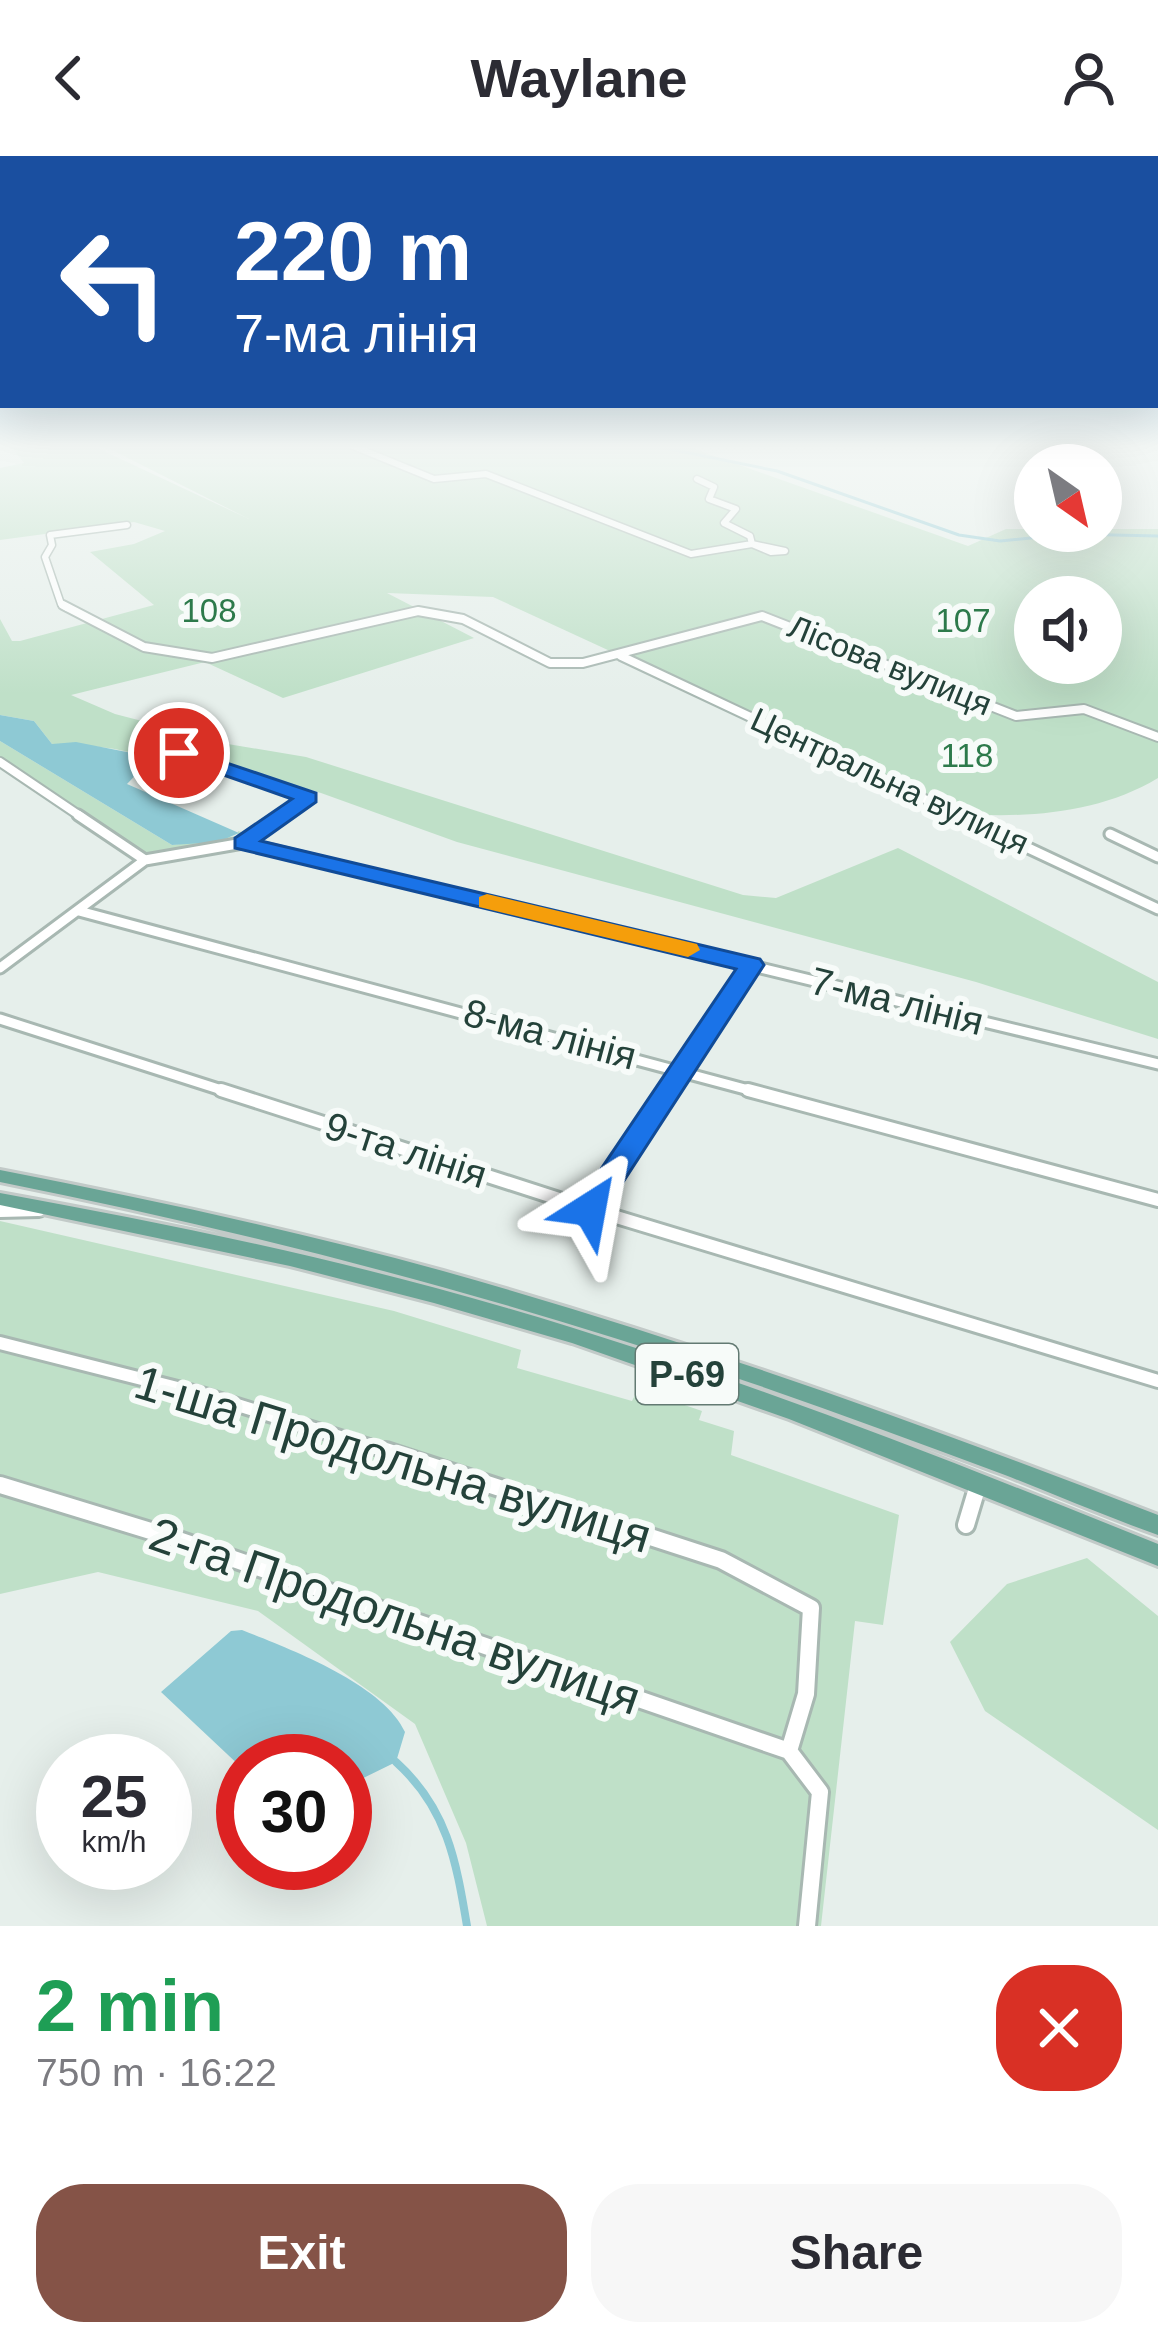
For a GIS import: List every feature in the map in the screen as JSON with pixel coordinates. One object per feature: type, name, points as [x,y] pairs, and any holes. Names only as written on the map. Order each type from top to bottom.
[{"type":"main road","name":"Р-69","points":[[0,1176],[229,1221],[387,1259],[581,1316],[946,1441],[1158,1525]]},
{"type":"main road","name":"Р-69","points":[[0,1199],[201,1237],[576,1336],[979,1481],[1158,1555]]},
{"type":"street","name":"Лісова вулиця","points":[[94,529],[49,536],[51,549],[44,557],[61,604],[152,650],[207,660],[418,611],[452,615],[550,664],[621,656],[749,616],[771,617],[1016,716],[1084,709],[1158,736]]},
{"type":"street","points":[[627,529],[692,554],[752,544],[750,536],[735,529]]},
{"type":"street","name":"Центральна вулиця","points":[[621,656],[1158,909]]},
{"type":"street","points":[[179,753],[308,797],[243,843]]},
{"type":"street","points":[[0,762],[146,860],[0,968]]},
{"type":"street","points":[[1110,834],[1158,857]]},
{"type":"street","name":"7-ма лінія","points":[[146,860],[243,843],[1158,1064]]},
{"type":"street","name":"8-ма лінія","points":[[79,910],[1158,1200]]},
{"type":"street","points":[[0,946],[14,958]]},
{"type":"street","points":[[590,1209],[751,965]]},
{"type":"street","name":"9-та лінія","points":[[0,1019],[590,1209],[1158,1381]]},
{"type":"street","points":[[0,1211],[58,1209]]},
{"type":"street","name":"1-ша Продольна вулиця","points":[[0,1343],[212,1396],[784,1585],[812,1607],[806,1694],[789,1751]]},
{"type":"street","points":[[966,1525],[979,1481]]},
{"type":"street","name":"2-га Продольна вулиця","points":[[0,1485],[167,1536],[789,1751]]},
{"type":"street","points":[[789,1751],[820,1792],[807,1926]]},
{"type":"green space","points":[[0,529],[85,529],[0,540]]},
{"type":"green space","points":[[157,529],[919,529],[968,546],[1014,529],[1014,552],[1122,552],[1122,529],[1158,529],[1158,778],[1112,799],[1064,811],[963,814],[493,597],[387,593],[474,638],[283,698],[205,662],[71,695],[115,714],[192,734],[192,738],[306,757],[743,895],[776,898],[898,848],[1158,982],[1158,1039],[976,982],[457,842],[321,793],[176,751],[153,764],[121,750],[52,744],[34,721],[0,715],[0,619],[12,641],[20,641],[154,605],[90,552],[134,544],[165,531]]},
{"type":"green space","points":[[0,741],[172,845],[237,836],[238,831],[251,835],[213,847],[139,853],[0,759]]},
{"type":"green space","points":[[0,1221],[394,1311],[521,1350],[517,1368],[632,1401],[638,1389],[702,1411],[699,1420],[734,1431],[731,1455],[899,1515],[883,1625],[855,1621],[821,1926],[487,1926],[466,1843],[415,1724],[258,1611],[98,1572],[0,1594]]},
{"type":"green space","points":[[1087,1558],[1158,1616],[1158,1830],[985,1711],[950,1642],[1007,1584]]},
{"type":"water","points":[[0,715],[34,721],[52,744],[76,742],[147,756],[149,761],[127,784],[239,833],[218,842],[172,845],[0,741]]},
{"type":"water","points":[[242,1630],[285,1647],[377,1698],[405,1732],[396,1762],[372,1774],[372,1734],[216,1734],[216,1744],[161,1692],[231,1631]]},
{"type":"waterway","points":[[941,529],[1000,541],[1070,534],[1158,536]]},
{"type":"waterway","points":[[396,1762],[438,1817],[453,1857],[467,1926]]},
{"type":"slow traffic","points":[[487,902],[688,950]]},
{"type":"route","points":[[179,753],[308,797],[243,843],[751,965],[590,1209]]},
{"type":"park label","name":"108","points":[[209,610]]},
{"type":"park label","name":"107","points":[[963,620]]},
{"type":"park label","name":"118","points":[[967,755]]}]
